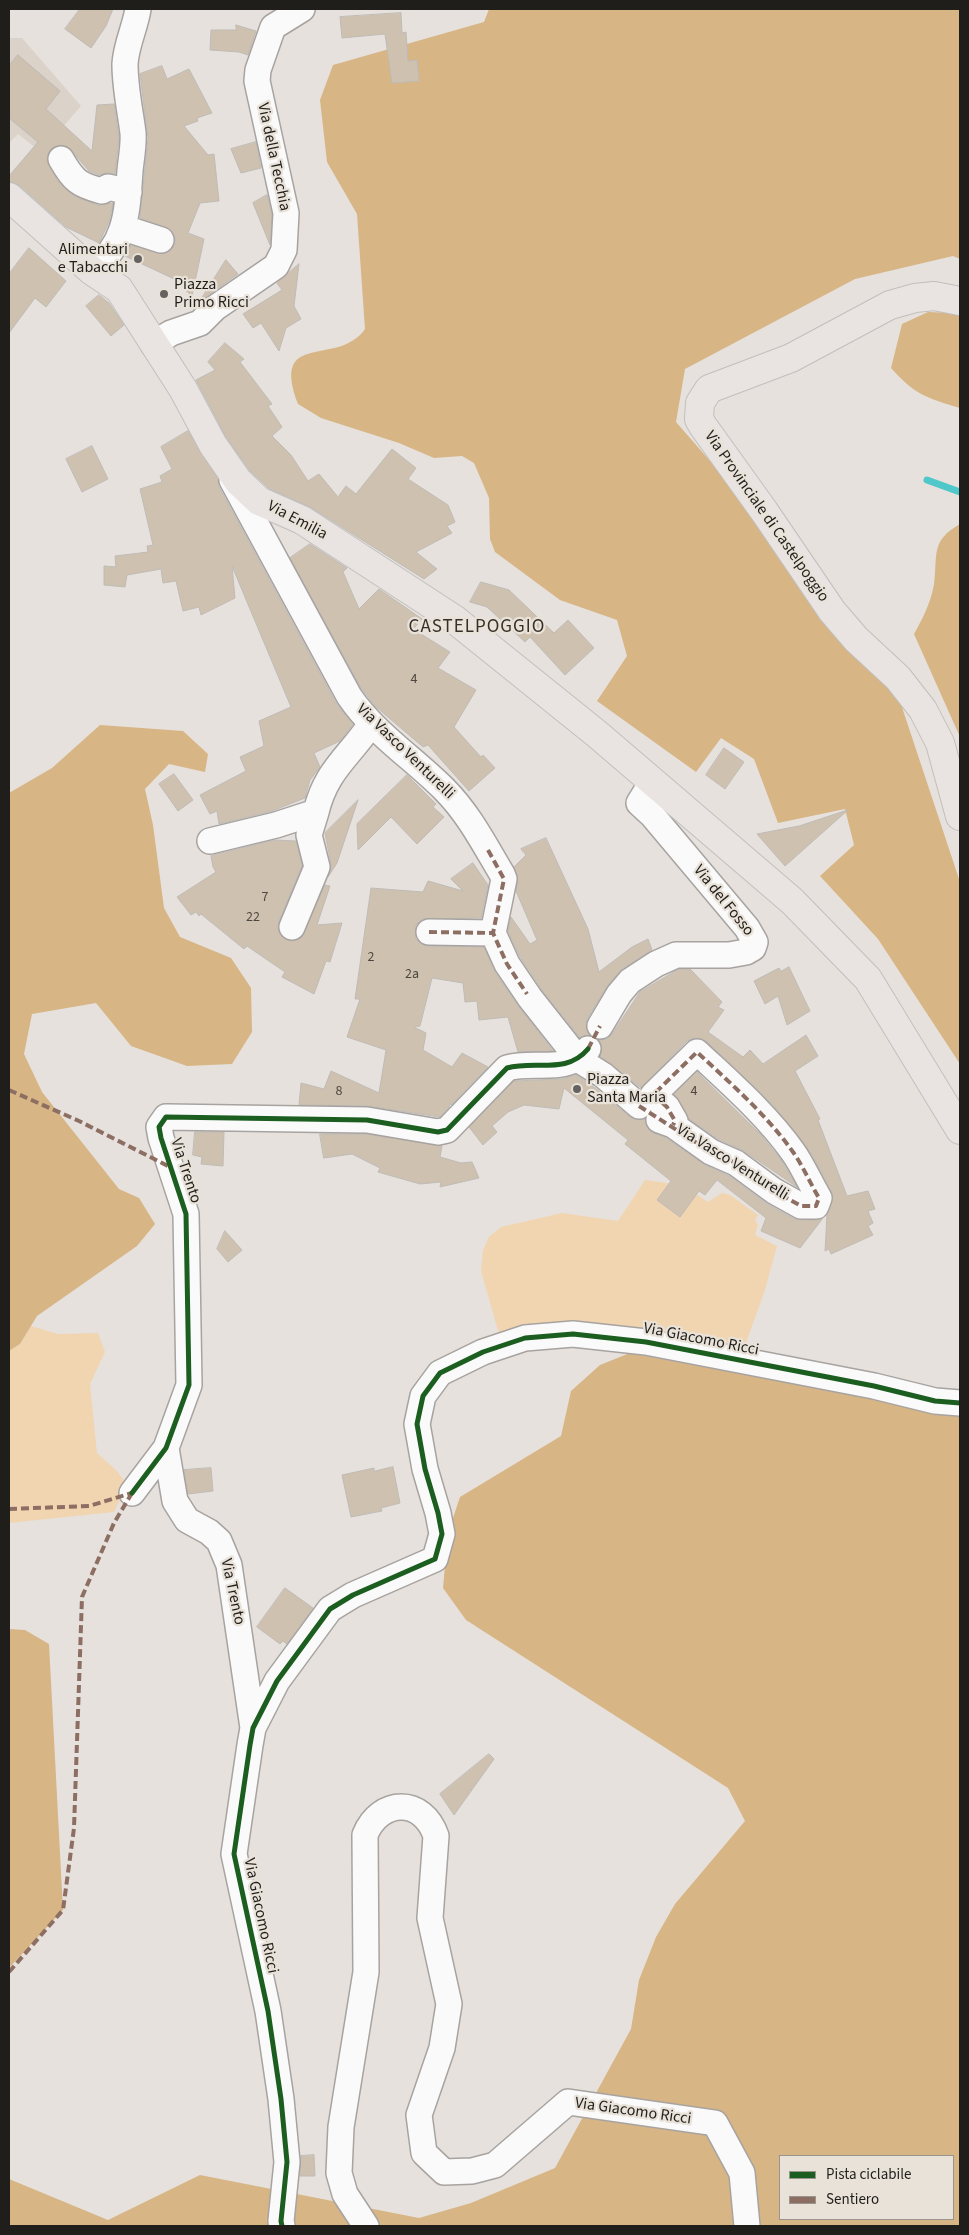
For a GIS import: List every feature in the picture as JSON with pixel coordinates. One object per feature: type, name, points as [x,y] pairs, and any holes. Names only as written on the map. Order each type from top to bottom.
[{"type":"main road","name":"Via Emilia","points":[[9,198],[92,271],[119,290],[182,389],[213,445],[238,481],[259,502],[302,520],[454,619],[597,734],[652,782]]},
{"type":"main road","name":"Via Provinciale di Castelpoggio","points":[[960,301],[934,296],[916,298],[890,305],[791,358],[710,390],[700,403],[699,410],[703,426],[832,611],[856,639],[898,678],[923,710],[940,743],[960,816]]},
{"type":"main road","points":[[652,782],[792,901],[868,979],[960,1130]]},
{"type":"street","points":[[92,271],[102,263],[124,228],[128,211],[133,134],[125,91],[125,62],[138,9]]},
{"type":"street","name":"Via della Tecchia","points":[[153,344],[171,333],[200,323],[215,308],[276,266],[284,250],[286,213],[257,81],[258,70],[273,27],[302,9]]},
{"type":"street","points":[[61,159],[71,175],[83,186],[102,191],[108,187],[129,192]]},
{"type":"street","points":[[124,228],[161,240]]},
{"type":"street","name":"Via Vasco Venturelli","points":[[213,445],[349,696],[371,724],[422,768],[466,813],[488,850],[504,879],[493,933]]},
{"type":"street","points":[[292,927],[317,867],[309,835],[321,792],[332,772],[371,724]]},
{"type":"street","name":"Via del Fosso","points":[[600,1026],[619,994],[630,981],[656,964],[676,955],[699,956],[746,952],[753,948],[755,942],[747,928],[652,815],[638,803],[652,782]]},
{"type":"street","points":[[210,841],[276,826],[316,812]]},
{"type":"street","points":[[429,932],[493,933],[507,964],[527,994],[576,1057]]},
{"type":"street","name":"Via Vasco Venturelli","points":[[576,1057],[603,1074],[657,1117],[711,1152],[736,1163],[774,1192],[801,1206],[816,1206],[820,1198],[794,1153],[778,1133],[697,1052],[653,1095],[667,1107],[676,1121],[657,1117]]},
{"type":"street","name":"Via Trento","points":[[132,1493],[166,1448],[189,1385],[186,1340],[186,1214],[160,1132],[159,1126],[166,1117],[367,1120],[438,1132],[447,1130],[507,1068],[576,1057]]},
{"type":"street","name":"Via Giacomo Ricci","points":[[282,2226],[287,2162],[281,2099],[268,2011],[234,1854],[253,1728],[277,1681],[330,1609],[353,1595],[434,1559],[442,1534],[438,1513],[424,1469],[417,1424],[423,1396],[440,1373],[483,1352],[525,1338],[573,1334],[646,1342],[874,1386],[935,1400],[960,1403]]},
{"type":"street","name":"Via Trento","points":[[166,1448],[175,1501],[186,1520],[209,1532],[219,1541],[229,1565],[253,1728]]},
{"type":"street","name":"Via Giacomo Ricci","points":[[366,2226],[345,2194],[340,2172],[341,2127],[366,1972],[365,1835],[370,1824],[378,1815],[389,1809],[401,1807],[413,1809],[424,1815],[432,1824],[436,1836],[430,1918],[449,2004],[442,2048],[419,2115],[424,2154],[444,2172],[472,2171],[495,2165],[568,2102],[715,2123],[742,2173],[747,2226]]},
{"type":"shaded area","points":[[489,9],[960,9],[960,259],[953,256],[855,279],[685,369],[676,422],[888,665],[960,882],[960,1064],[878,939],[820,876],[854,845],[845,809],[778,823],[754,759],[721,738],[696,772],[597,701],[627,656],[617,620],[560,600],[495,552],[490,539],[489,498],[474,463],[462,456],[434,458],[399,443],[321,418],[298,404],[292,381],[293,366],[300,358],[311,353],[339,347],[353,340],[365,329],[357,214],[327,162],[320,100],[333,65],[484,22]]},
{"type":"shaded area","points":[[9,38],[22,38],[81,106],[41,152],[18,134],[9,143]]},
{"type":"shaded area","points":[[928,312],[951,313],[960,316],[960,408],[915,390],[891,368],[902,324]]},
{"type":"shaded area","points":[[960,524],[960,737],[914,634],[931,597],[937,550],[944,536]]},
{"type":"shaded area","points":[[100,725],[183,731],[208,754],[205,772],[169,764],[145,789],[153,825],[164,908],[180,937],[231,958],[251,988],[252,1032],[232,1064],[187,1066],[131,1046],[96,1003],[32,1014],[24,1054],[42,1092],[119,1189],[139,1198],[155,1224],[137,1246],[37,1316],[20,1344],[9,1351],[9,793],[52,768]]},
{"type":"shaded area","points":[[645,1180],[682,1185],[708,1202],[722,1193],[730,1195],[758,1215],[755,1220],[758,1225],[755,1235],[777,1246],[764,1293],[744,1348],[578,1330],[500,1338],[481,1271],[483,1250],[489,1237],[501,1227],[562,1213],[618,1221]]},
{"type":"shaded area","points":[[31,1326],[58,1334],[98,1333],[105,1352],[90,1384],[97,1453],[117,1471],[127,1485],[114,1512],[9,1523],[9,1351],[20,1344]]},
{"type":"shaded area","points":[[630,1353],[916,1407],[960,1413],[960,2226],[9,2226],[9,2179],[108,2220],[200,2175],[419,2218],[471,2203],[555,2168],[631,2029],[639,1980],[656,1937],[675,1904],[745,1821],[728,1788],[466,1620],[443,1588],[448,1533],[460,1497],[561,1436],[571,1391],[600,1365]]},
{"type":"shaded area","points":[[9,1629],[25,1630],[49,1644],[63,1910],[9,1968]]},
{"type":"building","points":[[80,9],[113,9],[106,26],[91,48],[65,29]]},
{"type":"building","points":[[401,13],[402,33],[406,32],[408,61],[417,60],[419,81],[392,83],[385,34],[342,38],[340,17]]},
{"type":"building","points":[[236,25],[256,31],[248,55],[239,52],[210,50],[211,30],[236,30]]},
{"type":"building","points":[[18,55],[60,91],[46,109],[92,151],[97,105],[114,104],[119,138],[115,174],[106,173],[99,175],[89,171],[68,147],[61,145],[53,147],[47,159],[57,180],[74,196],[98,205],[113,203],[109,222],[99,243],[66,227],[19,185],[9,182],[9,176],[38,142],[9,118],[9,66]]},
{"type":"building","points":[[162,66],[167,79],[189,69],[212,113],[197,118],[198,121],[184,126],[208,155],[214,154],[219,201],[200,203],[188,233],[204,239],[192,296],[172,278],[125,256],[131,245],[164,254],[170,251],[175,244],[175,237],[171,230],[140,218],[148,138],[140,74]]},
{"type":"building","points":[[256,142],[261,168],[241,173],[231,149]]},
{"type":"building","points":[[267,195],[272,214],[270,245],[253,203]]},
{"type":"building","points":[[29,248],[66,281],[46,307],[35,298],[9,333],[9,274]]},
{"type":"building","points":[[226,260],[238,274],[207,296],[196,307]]},
{"type":"building","points":[[299,264],[294,306],[301,319],[286,328],[279,351],[261,323],[253,328],[243,314],[282,290],[277,283]]},
{"type":"building","points":[[99,295],[109,303],[124,325],[111,336],[86,306]]},
{"type":"building","points":[[225,343],[244,359],[240,362],[272,404],[268,406],[282,427],[272,436],[291,455],[308,481],[319,474],[338,497],[346,486],[356,494],[392,449],[416,468],[408,479],[448,505],[455,522],[447,526],[452,533],[416,552],[437,569],[424,579],[310,507],[268,488],[250,471],[226,437],[196,380],[215,370],[208,362]]},
{"type":"building","points":[[188,431],[218,479],[219,487],[336,703],[353,724],[340,741],[314,753],[320,767],[310,780],[305,798],[272,811],[219,824],[217,811],[210,814],[200,795],[246,771],[240,757],[264,746],[259,721],[291,707],[232,566],[235,598],[201,615],[199,607],[183,611],[176,581],[163,583],[161,569],[127,575],[125,587],[104,585],[104,566],[116,567],[115,556],[148,552],[147,546],[153,545],[140,489],[162,482],[160,476],[172,469],[161,447]]},
{"type":"building","points":[[92,446],[108,479],[82,492],[66,459]]},
{"type":"building","points":[[310,544],[347,568],[343,572],[359,609],[379,589],[422,619],[413,629],[450,652],[438,668],[476,690],[454,727],[481,757],[483,755],[495,768],[469,791],[428,745],[423,747],[375,706],[361,688],[290,558]]},
{"type":"building","points":[[481,582],[509,590],[554,633],[568,620],[594,648],[565,675],[530,637],[525,642],[487,607],[470,602]]},
{"type":"building","points":[[724,748],[744,762],[725,789],[706,775]]},
{"type":"building","points":[[174,774],[193,800],[178,811],[159,784]]},
{"type":"building","points":[[407,775],[436,804],[433,807],[444,817],[417,844],[391,817],[358,850],[357,824]]},
{"type":"building","points":[[358,800],[337,863],[328,877],[331,864],[325,833]]},
{"type":"building","points":[[848,810],[785,866],[757,834],[799,826]]},
{"type":"building","points":[[546,838],[588,929],[599,972],[632,947],[648,939],[652,950],[622,969],[608,985],[587,1019],[586,1026],[589,1035],[580,1038],[542,990],[520,957],[508,931],[511,917],[530,944],[537,940],[516,891],[518,881],[514,867],[526,855],[521,849]]},
{"type":"building","points":[[275,840],[296,841],[302,866],[279,921],[278,929],[281,936],[293,941],[301,938],[325,885],[330,886],[317,925],[342,923],[330,962],[326,961],[314,994],[282,977],[285,972],[247,946],[244,949],[201,914],[199,916],[196,912],[191,915],[177,897],[216,872],[211,856]]},
{"type":"building","points":[[473,863],[488,885],[481,918],[422,919],[416,925],[416,939],[421,944],[429,946],[484,947],[495,972],[553,1051],[518,1052],[508,1017],[479,1020],[477,1001],[465,1002],[463,983],[432,978],[420,1026],[414,1027],[426,1033],[423,1050],[452,1067],[462,1053],[488,1067],[451,1105],[450,1103],[449,1107],[440,1117],[367,1106],[299,1105],[301,1083],[324,1089],[331,1071],[379,1093],[386,1050],[347,1037],[360,999],[355,999],[371,888],[423,892],[428,881],[463,891],[451,879]]},
{"type":"building","points":[[789,967],[810,1011],[787,1025],[778,996],[765,1004],[754,981],[779,968],[781,971]]},
{"type":"building","points":[[679,969],[690,969],[722,1002],[718,1007],[724,1010],[708,1032],[743,1057],[750,1050],[763,1064],[806,1035],[818,1056],[795,1071],[820,1119],[818,1120],[847,1196],[868,1191],[875,1209],[868,1211],[873,1223],[868,1226],[873,1235],[831,1254],[829,1249],[825,1251],[827,1215],[833,1196],[813,1156],[770,1102],[706,1041],[694,1038],[687,1041],[641,1088],[600,1056],[602,1046],[599,1040],[607,1039],[612,1034],[640,992]]},
{"type":"building","points":[[697,1072],[760,1134],[781,1160],[797,1187],[744,1151],[718,1139],[689,1119],[674,1094]]},
{"type":"building","points":[[576,1075],[594,1087],[630,1117],[637,1120],[645,1119],[648,1129],[666,1138],[705,1165],[729,1176],[767,1204],[794,1219],[816,1220],[823,1218],[800,1248],[761,1231],[766,1218],[717,1180],[705,1195],[699,1191],[680,1217],[657,1200],[671,1181],[625,1144],[628,1140],[564,1088],[559,1109],[524,1105],[508,1112],[492,1126],[497,1132],[483,1145],[469,1127],[514,1081],[562,1079]]},
{"type":"building","points":[[195,1132],[224,1132],[223,1166],[201,1164],[202,1157],[193,1155]]},
{"type":"building","points":[[320,1134],[366,1134],[442,1146],[440,1157],[461,1163],[472,1162],[479,1178],[440,1187],[441,1182],[420,1184],[378,1172],[380,1168],[352,1154],[324,1158]]},
{"type":"building","points":[[225,1231],[242,1250],[228,1262],[217,1249]]},
{"type":"building","points":[[393,1467],[400,1503],[381,1508],[382,1511],[351,1517],[342,1475],[374,1468],[374,1471]]},
{"type":"building","points":[[211,1468],[213,1491],[188,1494],[184,1470]]},
{"type":"building","points":[[285,1588],[313,1608],[287,1644],[283,1641],[280,1644],[257,1627]]},
{"type":"building","points":[[489,1754],[494,1759],[454,1815],[440,1794]]},
{"type":"building","points":[[314,2155],[315,2176],[300,2176],[301,2156]]},
{"type":"waterway","points":[[927,480],[960,492]]},
{"type":"marked path","points":[[488,850],[504,879],[493,933],[507,964],[527,994]]},
{"type":"marked path","points":[[429,932],[493,933]]},
{"type":"marked path","points":[[588,1049],[600,1026]]},
{"type":"marked path","points":[[639,1106],[711,1152],[736,1163],[774,1191],[801,1206],[816,1206],[819,1198],[797,1157],[747,1099],[697,1052],[653,1095],[667,1107],[675,1121],[673,1125]]},
{"type":"marked path","points":[[9,1090],[79,1121],[170,1167]]},
{"type":"marked path","points":[[9,1509],[89,1506],[132,1493]]},
{"type":"marked path","points":[[9,1972],[63,1910],[74,1828],[82,1597],[114,1523],[132,1493]]},
{"type":"cycle path","points":[[132,1493],[166,1448],[189,1385],[186,1214],[161,1138],[159,1127],[166,1117],[367,1120],[438,1132],[447,1130],[507,1068],[570,1062],[588,1049]]},
{"type":"cycle path","points":[[282,2226],[287,2162],[281,2099],[268,2011],[234,1854],[253,1728],[277,1681],[330,1609],[353,1595],[435,1559],[442,1534],[425,1469],[417,1424],[423,1396],[440,1373],[483,1352],[525,1338],[573,1334],[646,1342],[874,1386],[935,1401],[960,1403]]},
{"type":"place","name":"Alimentari e Tabacchi","points":[[138,259]]},
{"type":"place","name":"Piazza Primo Ricci","points":[[164,294]]},
{"type":"place","name":"Piazza Santa Maria","points":[[577,1089]]},
{"type":"district","name":"CASTELPOGGIO","points":[[477,628]]}]
